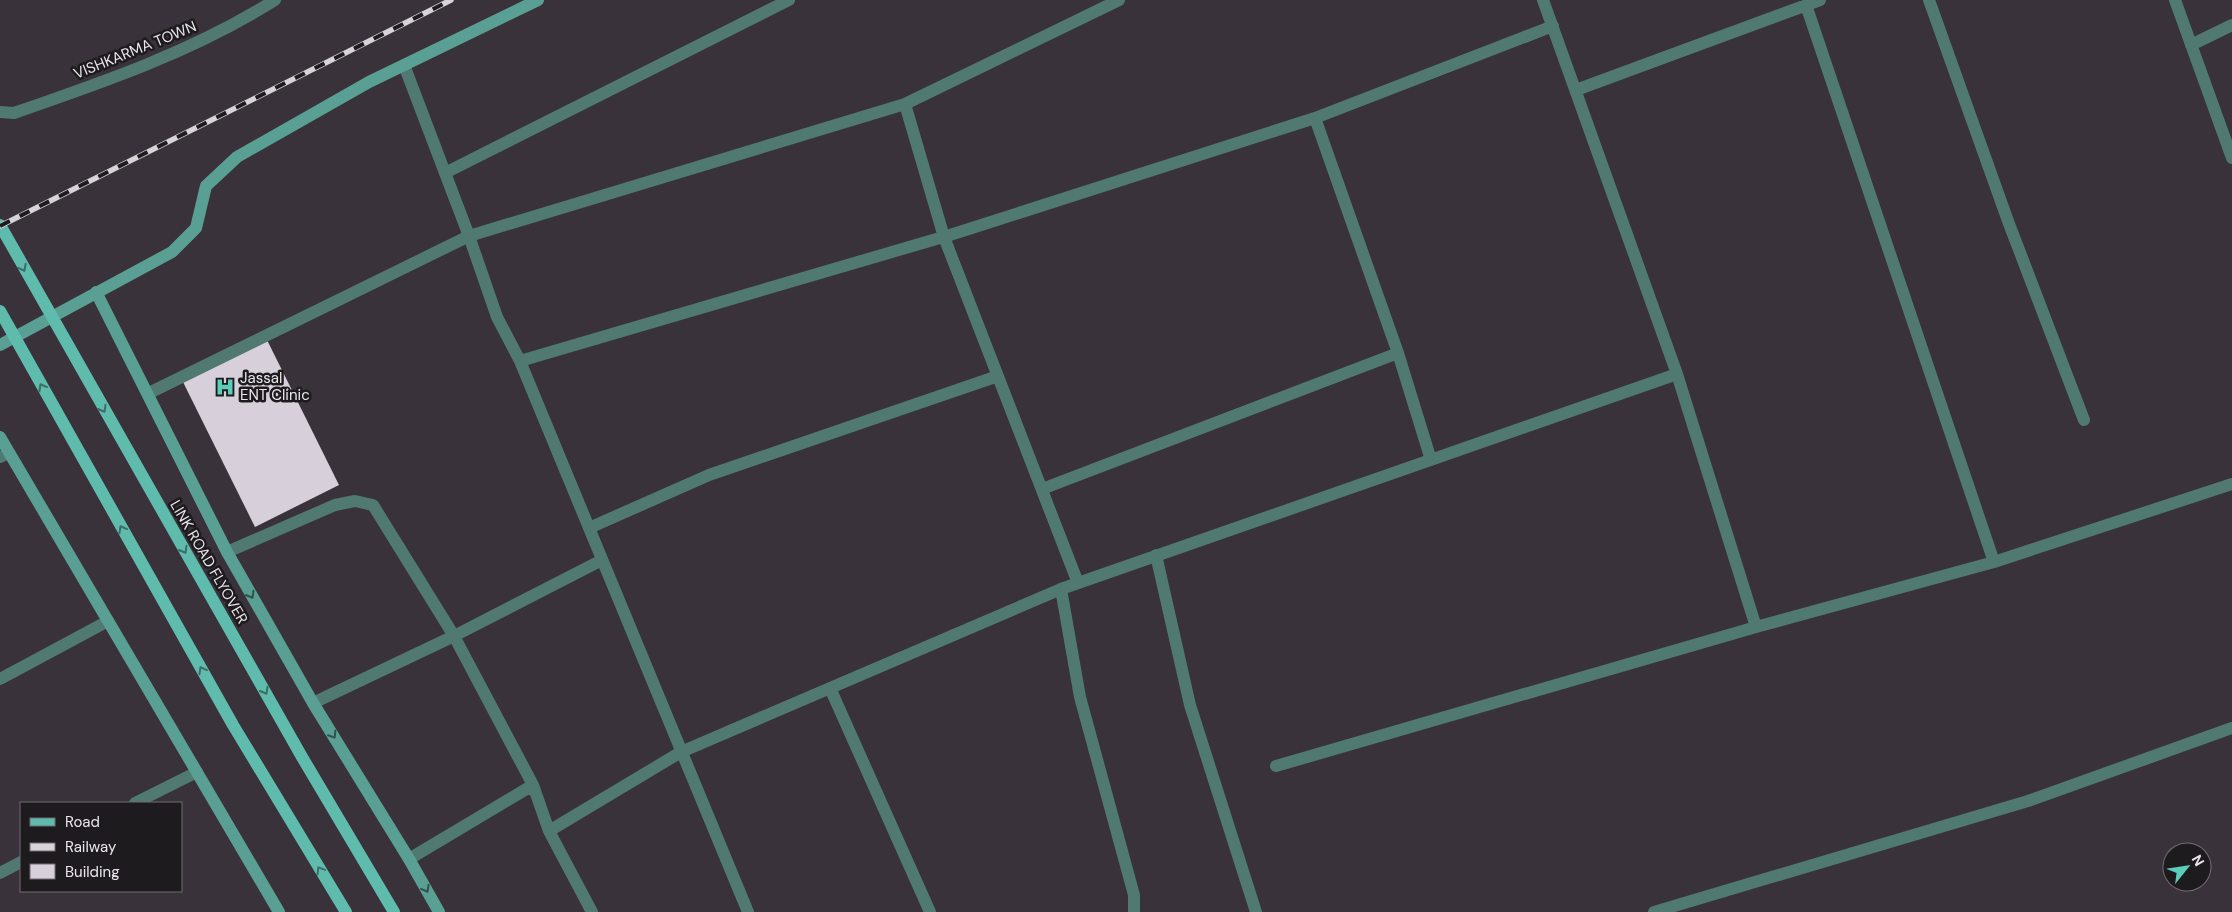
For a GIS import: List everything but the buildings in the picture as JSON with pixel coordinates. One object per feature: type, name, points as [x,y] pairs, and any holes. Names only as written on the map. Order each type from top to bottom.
[{"type":"main road","name":"LINK ROAD FLYOVER","points":[[0,225],[302,757],[394,912]]},
{"type":"main road","points":[[0,311],[232,725],[346,912]]},
{"type":"street","name":"VISHKARMA TOWN","points":[[0,112],[14,113],[131,72],[237,24],[275,0]]},
{"type":"street","points":[[0,346],[172,252],[196,228],[206,186],[237,157],[368,82],[538,0]]},
{"type":"street","points":[[445,173],[789,0]]},
{"type":"street","points":[[148,393],[469,236],[906,104],[1119,0]]},
{"type":"street","points":[[1543,0],[1677,374],[1756,627]]},
{"type":"street","points":[[1576,90],[1820,0]]},
{"type":"street","points":[[1929,0],[2004,212],[2084,420]]},
{"type":"street","points":[[2175,0],[2232,158]]},
{"type":"street","points":[[1806,5],[1994,562]]},
{"type":"street","points":[[2191,44],[2232,25]]},
{"type":"street","points":[[520,362],[944,237],[1315,118],[1553,26]]},
{"type":"street","points":[[404,64],[469,236],[497,317],[520,362],[748,912]]},
{"type":"street","points":[[906,104],[944,237],[1078,583]]},
{"type":"street","points":[[1315,118],[1398,353],[1431,460]]},
{"type":"street","points":[[96,292],[227,552],[313,703],[409,859],[439,912]]},
{"type":"street","points":[[1042,489],[1398,353]]},
{"type":"street","points":[[549,831],[681,752],[1061,589],[1677,374]]},
{"type":"street","points":[[589,528],[709,475],[998,376]]},
{"type":"street","points":[[0,437],[4,455],[108,620],[280,912]]},
{"type":"street","points":[[1276,766],[1756,627],[1994,562],[2232,484]]},
{"type":"street","points":[[227,552],[335,505],[355,501],[373,505],[454,636],[533,785],[549,831],[592,912]]},
{"type":"street","points":[[1156,555],[1190,705],[1256,912]]},
{"type":"street","points":[[313,703],[454,636],[602,560]]},
{"type":"street","points":[[1061,589],[1080,697],[1134,895],[1134,912]]},
{"type":"street","points":[[0,679],[108,620]]},
{"type":"street","points":[[830,688],[930,912]]},
{"type":"street","points":[[1654,912],[2028,801],[2232,728]]},
{"type":"street","points":[[137,802],[197,772]]},
{"type":"street","points":[[409,859],[533,785]]},
{"type":"street","points":[[0,873],[20,863]]},
{"type":"railway","points":[[0,226],[451,0]]},
{"type":"place","name":"Jassal ENT Clinic","points":[[225,387]]}]
